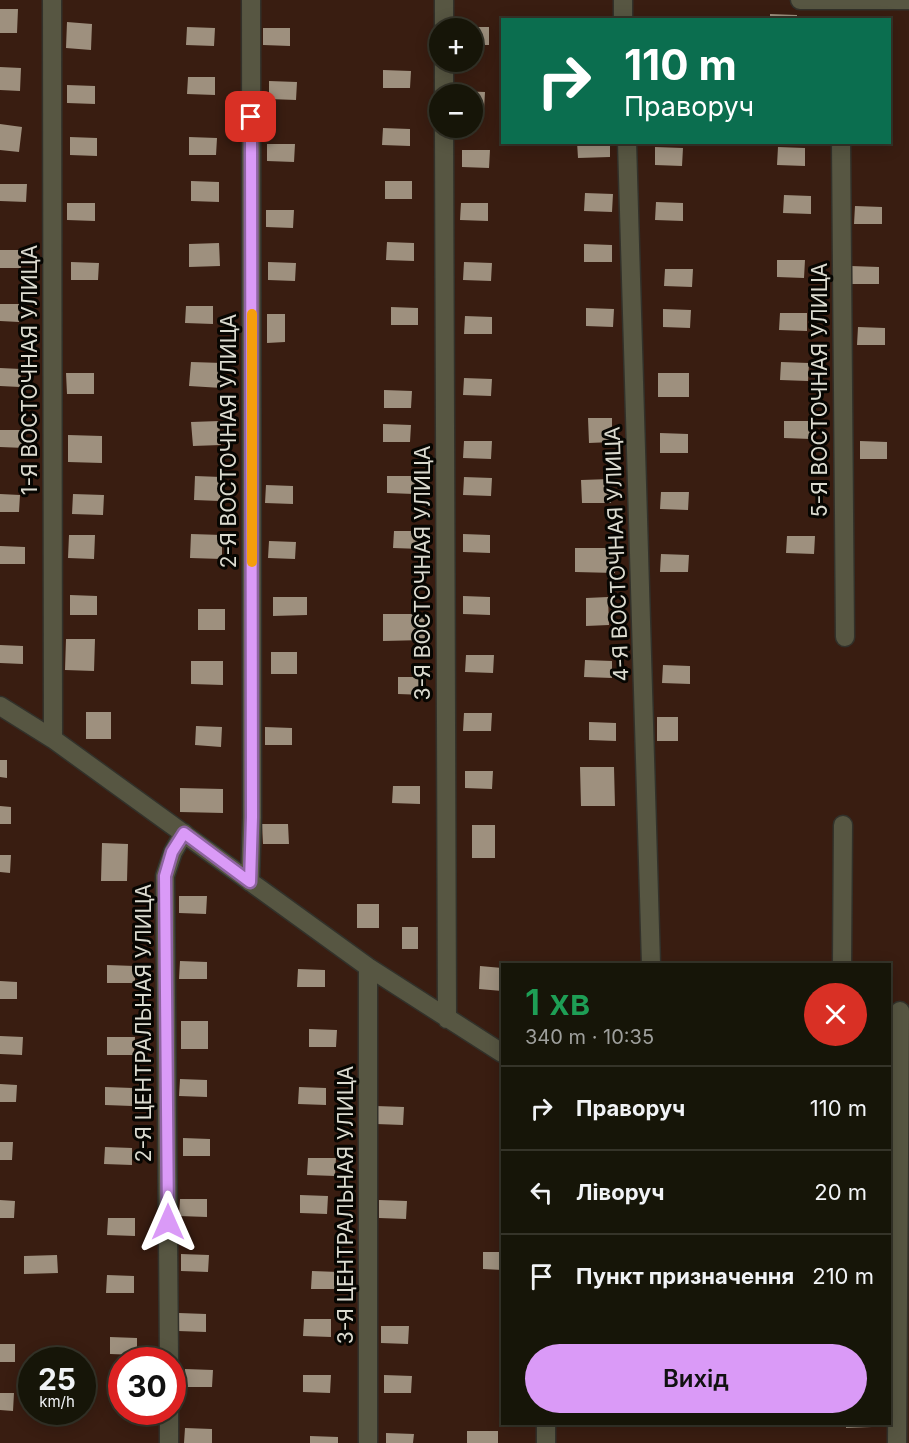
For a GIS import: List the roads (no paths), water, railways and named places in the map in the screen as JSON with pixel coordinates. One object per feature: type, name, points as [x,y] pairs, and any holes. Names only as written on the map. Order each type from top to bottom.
[{"type":"street","name":"1-Я ВОСТОЧНАЯ УЛИЦА","points":[[52,0],[53,740]]},
{"type":"street","name":"2-Я ВОСТОЧНАЯ УЛИЦА","points":[[250,882],[252,817],[251,0]]},
{"type":"street","points":[[444,0],[444,18]]},
{"type":"street","points":[[623,0],[623,18]]},
{"type":"street","points":[[800,0],[909,0]]},
{"type":"street","points":[[840,1],[840,18]]},
{"type":"street","name":"3-Я ВОСТОЧНАЯ УЛИЦА","points":[[444,138],[447,1019]]},
{"type":"street","name":"4-Я ВОСТОЧНАЯ УЛИЦА","points":[[627,144],[651,963]]},
{"type":"street","name":"5-Я ВОСТОЧНАЯ УЛИЦА","points":[[841,144],[845,637]]},
{"type":"street","points":[[0,706],[53,740],[368,967],[501,1052]]},
{"type":"street","points":[[843,825],[843,963]]},
{"type":"street","name":"2-Я ЦЕНТРАЛЬНАЯ УЛИЦА","points":[[169,1347],[165,876],[172,852],[184,833]]},
{"type":"street","name":"3-Я ЦЕНТРАЛЬНАЯ УЛИЦА","points":[[368,967],[368,1443]]},
{"type":"street","points":[[897,1443],[894,1317],[899,1011]]},
{"type":"street","points":[[169,1425],[169,1443]]},
{"type":"street","points":[[546,1425],[546,1443]]}]
